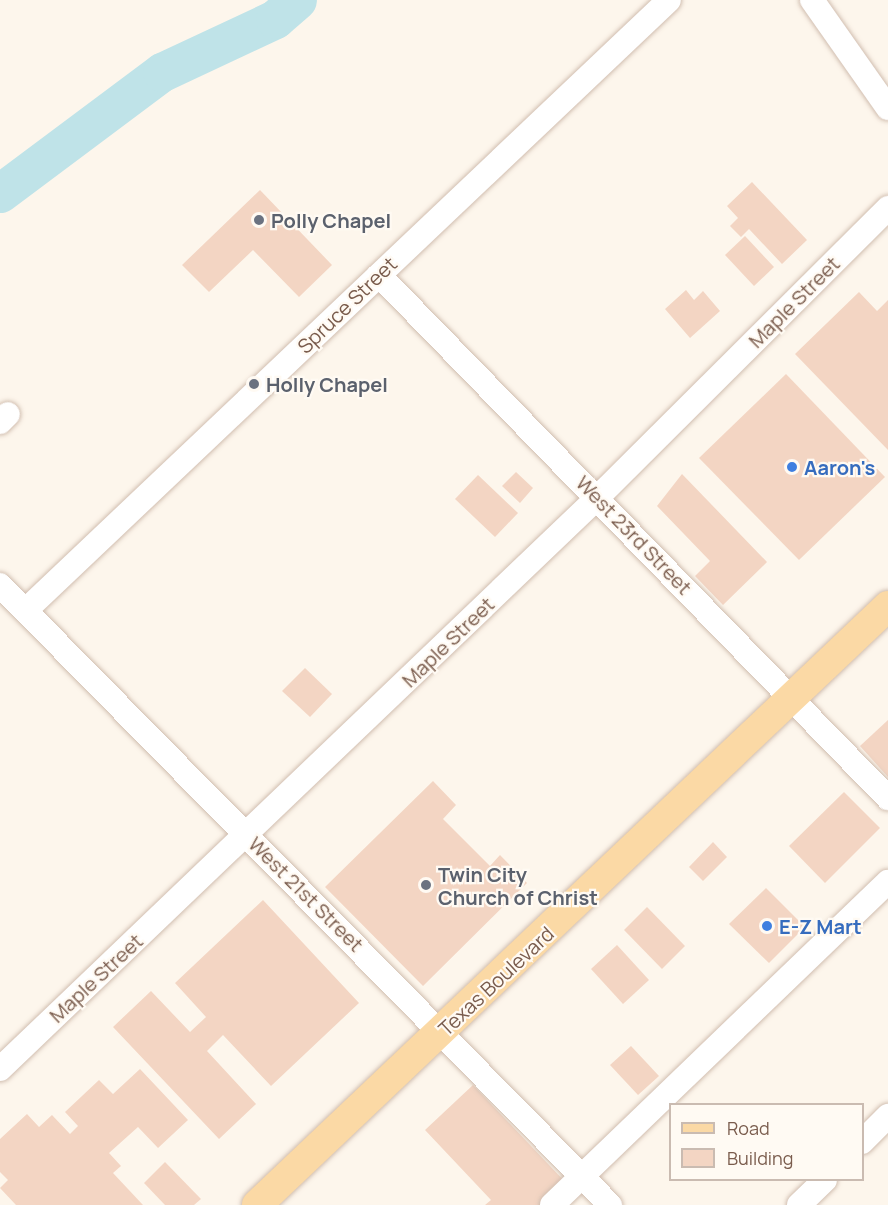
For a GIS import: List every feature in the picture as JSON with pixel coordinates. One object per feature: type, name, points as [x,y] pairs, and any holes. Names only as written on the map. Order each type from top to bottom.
[{"type":"main road","name":"Texas Boulevard","points":[[257,1205],[444,1031],[791,696],[888,606]]},
{"type":"street","name":"Spruce Street","points":[[26,610],[669,0]]},
{"type":"street","points":[[812,0],[888,108]]},
{"type":"street","name":"Maple Street","points":[[0,1069],[247,836],[597,498],[888,208]]},
{"type":"street","name":"West 23rd Street","points":[[379,275],[888,798]]},
{"type":"street","name":"West 21st Street","points":[[0,585],[247,836],[444,1031],[610,1205]]},
{"type":"street","points":[[552,1205],[888,882]]},
{"type":"street","points":[[864,1140],[888,1116]]},
{"type":"street","points":[[799,1205],[823,1181]]},
{"type":"building","points":[[752,182],[807,240],[782,264],[749,229],[741,237],[730,226],[738,218],[727,206]]},
{"type":"building","name":"Polly Chapel","points":[[260,190],[332,265],[299,297],[253,250],[209,292],[182,265]]},
{"type":"building","points":[[745,236],[774,267],[754,286],[725,255]]},
{"type":"building","points":[[686,290],[694,300],[703,291],[720,311],[690,338],[665,309]]},
{"type":"building","points":[[859,292],[877,311],[888,300],[888,450],[795,354]]},
{"type":"building","name":"Aaron's","points":[[786,374],[885,477],[799,560],[699,458]]},
{"type":"building","points":[[516,472],[533,488],[520,503],[502,486]]},
{"type":"building","points":[[682,474],[767,562],[723,605],[695,576],[710,561],[657,506]]},
{"type":"building","points":[[478,475],[518,513],[495,537],[455,499]]},
{"type":"building","points":[[305,668],[332,694],[310,717],[282,691]]},
{"type":"building","points":[[888,720],[888,777],[860,746]]},
{"type":"building","name":"Twin City Church of Christ","points":[[433,781],[456,805],[443,819],[490,866],[500,855],[527,883],[423,986],[325,887]]},
{"type":"building","points":[[844,792],[880,828],[825,883],[789,846]]},
{"type":"building","points":[[713,842],[727,857],[703,881],[689,867]]},
{"type":"building","name":"E-Z Mart","points":[[766,888],[805,927],[769,963],[729,924]]},
{"type":"building","points":[[263,900],[359,1003],[271,1086],[223,1035],[207,1051],[256,1104],[219,1139],[113,1027],[151,991],[190,1032],[206,1017],[175,983]]},
{"type":"building","points":[[647,907],[685,946],[662,969],[624,930]]},
{"type":"building","points":[[617,945],[649,980],[623,1004],[591,969]]},
{"type":"building","points":[[631,1046],[659,1076],[638,1095],[610,1065]]},
{"type":"building","points":[[140,1069],[188,1120],[158,1148],[138,1127],[109,1153],[121,1166],[113,1173],[143,1205],[16,1205],[0,1188],[8,1180],[0,1172],[0,1139],[27,1114],[39,1127],[52,1115],[70,1134],[78,1126],[65,1112],[99,1080],[113,1094]]},
{"type":"building","points":[[473,1085],[569,1186],[549,1205],[485,1205],[491,1200],[425,1130]]},
{"type":"building","points":[[165,1162],[201,1199],[194,1205],[165,1205],[144,1183]]},
{"type":"waterway","points":[[0,193],[162,72],[275,19],[297,0]]},
{"type":"place","name":"Polly Chapel","points":[[259,220]]},
{"type":"place","name":"Holly Chapel","points":[[254,384]]},
{"type":"place","name":"Aaron's","points":[[792,467]]},
{"type":"place","name":"Twin City Church of Christ","points":[[426,885]]},
{"type":"place","name":"E-Z Mart","points":[[767,926]]}]
